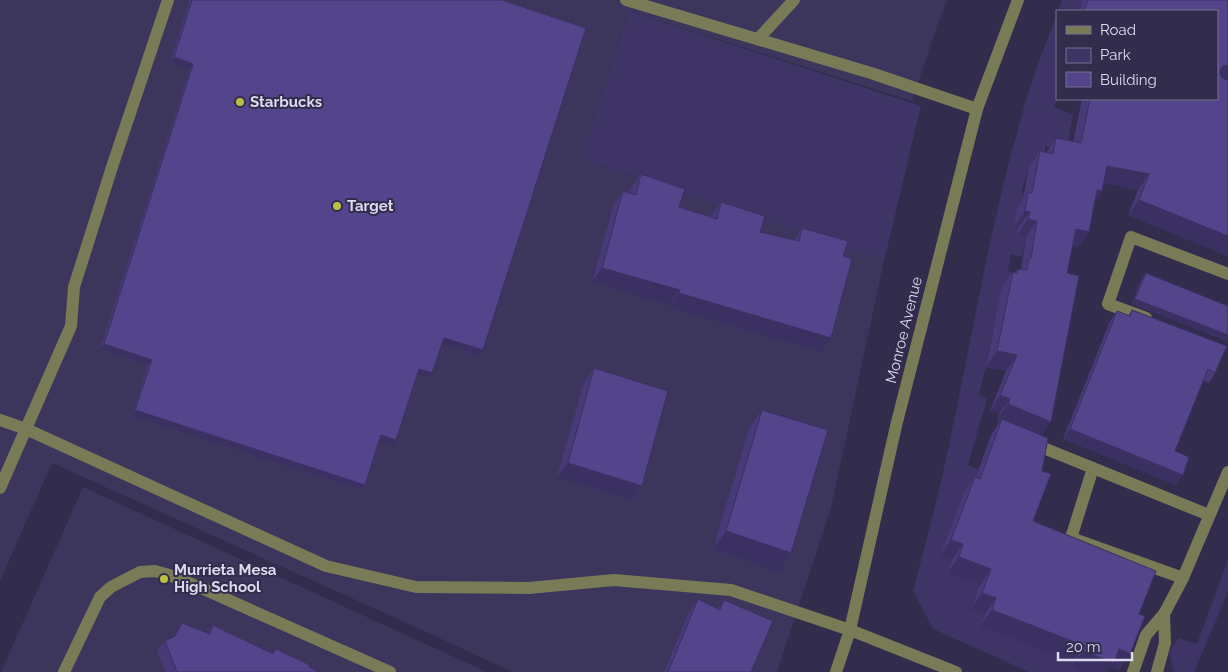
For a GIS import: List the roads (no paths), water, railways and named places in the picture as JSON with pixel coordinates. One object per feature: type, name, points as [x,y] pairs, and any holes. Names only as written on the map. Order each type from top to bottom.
[{"type":"street","points":[[0,488],[71,326],[74,287],[168,0]]},
{"type":"street","points":[[626,0],[871,73],[977,109]]},
{"type":"street","points":[[758,40],[794,0]]},
{"type":"street","name":"Monroe Avenue","points":[[836,672],[850,630],[896,426],[977,109],[1018,0]]},
{"type":"street","points":[[1154,322],[1108,304],[1131,237],[1228,274]]},
{"type":"street","points":[[0,420],[26,429],[326,566],[416,587],[528,588],[614,580],[731,590],[850,630],[956,672]]},
{"type":"street","points":[[1020,438],[1209,515]]},
{"type":"street","points":[[1093,468],[1071,538],[1182,578]]},
{"type":"street","points":[[1133,672],[1146,636],[1164,614],[1182,578],[1228,472]]},
{"type":"street","points":[[64,672],[100,596],[111,587],[140,572],[154,571],[170,575],[199,587],[390,672]]},
{"type":"street","points":[[1156,672],[1165,643],[1164,614]]},
{"type":"street","points":[[1141,652],[1160,659]]},
{"type":"place","name":"Starbucks","points":[[240,102]]},
{"type":"place","name":"Target","points":[[337,206]]},
{"type":"place","name":"Murrieta Mesa High School","points":[[164,579]]}]
